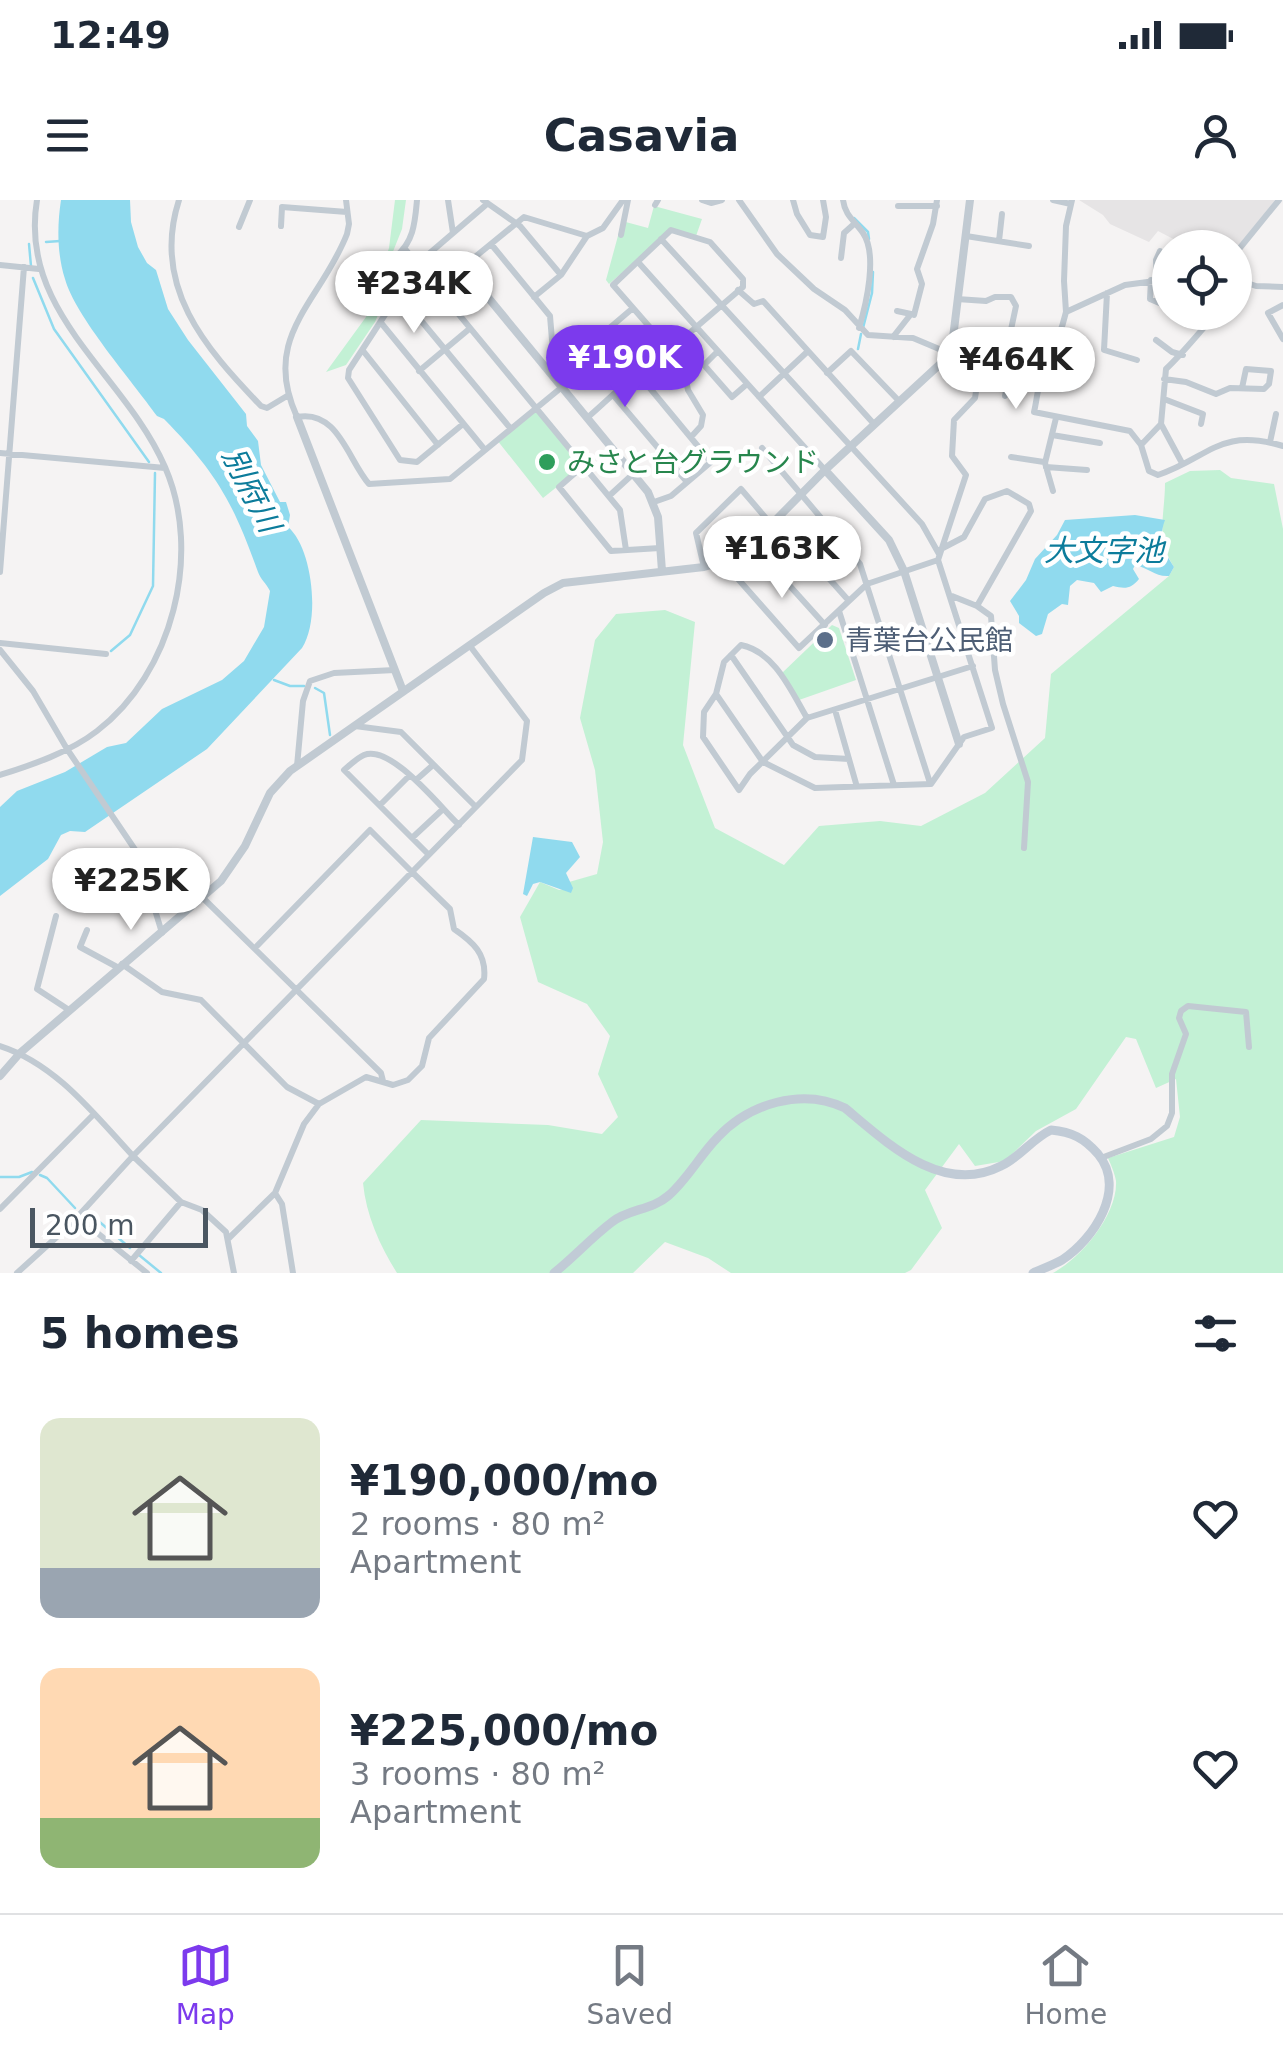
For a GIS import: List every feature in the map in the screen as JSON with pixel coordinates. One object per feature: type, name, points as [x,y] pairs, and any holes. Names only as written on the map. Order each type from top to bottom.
[{"type":"main road","points":[[554,1273],[614,1219],[653,1206],[668,1196],[731,1125],[761,1108],[791,1099],[834,1102],[905,1155],[956,1176],[1000,1167],[1051,1130],[1068,1132],[1084,1140],[1101,1158],[1110,1182],[1107,1202],[1082,1242],[1062,1260],[1033,1273]]},
{"type":"street","points":[[0,776],[67,749],[98,730],[136,690],[160,651],[174,606],[181,545],[166,468],[110,379],[66,322],[39,269],[33,228],[37,200]]},
{"type":"street","points":[[180,200],[174,218],[172,276],[186,310],[197,330],[260,406],[267,408],[287,396]]},
{"type":"street","points":[[239,227],[250,200]]},
{"type":"street","points":[[346,200],[349,224],[343,244],[288,344],[284,366],[287,396],[403,692]]},
{"type":"street","points":[[418,200],[414,231],[405,249],[395,257],[392,304],[349,370],[348,378],[400,460],[417,462],[463,424]]},
{"type":"street","points":[[448,200],[453,233]]},
{"type":"street","points":[[534,297],[561,275],[587,236],[603,228],[625,200]]},
{"type":"street","points":[[621,236],[625,200]]},
{"type":"street","points":[[702,200],[722,200]]},
{"type":"street","points":[[739,200],[777,254],[845,310],[868,335],[926,342],[950,354],[1009,355],[1044,370]]},
{"type":"street","points":[[793,200],[810,234],[823,237],[826,216],[822,200]]},
{"type":"street","points":[[843,200],[844,209],[863,233],[869,256],[868,292],[859,329]]},
{"type":"street","points":[[0,1076],[69,1010],[203,898],[234,865],[270,794],[297,766],[563,582],[704,567],[724,562],[752,544],[950,354],[970,200]]},
{"type":"street","points":[[1053,200],[1071,202],[1064,281],[1066,312],[1060,338],[1044,370],[1034,412],[1130,432],[1141,445],[1152,474],[1164,474],[1224,442],[1270,442],[1283,446]]},
{"type":"street","points":[[1252,233],[1278,200]]},
{"type":"street","points":[[417,264],[485,202],[515,223],[561,275]]},
{"type":"street","points":[[896,311],[914,315],[922,284],[917,269],[937,203],[898,206]]},
{"type":"street","points":[[281,226],[282,207],[348,212]]},
{"type":"street","points":[[999,241],[1002,214]]},
{"type":"street","points":[[437,288],[524,217],[587,236]]},
{"type":"street","points":[[841,258],[844,233],[854,224]]},
{"type":"street","points":[[629,383],[629,368],[668,348],[743,287],[743,279],[710,242],[671,230],[613,285],[668,348]]},
{"type":"street","points":[[966,236],[1030,246]]},
{"type":"street","points":[[662,239],[922,524],[940,555],[992,728],[964,738],[931,784]]},
{"type":"street","points":[[492,244],[550,316],[554,376]]},
{"type":"street","points":[[405,249],[620,510],[626,550]]},
{"type":"street","points":[[638,262],[889,540],[904,571],[959,744]]},
{"type":"street","points":[[0,265],[39,269]]},
{"type":"street","points":[[0,572],[24,267]]},
{"type":"street","points":[[463,268],[654,502],[662,571]]},
{"type":"street","points":[[1066,312],[1125,285],[1152,280]]},
{"type":"street","points":[[392,285],[511,429]]},
{"type":"street","points":[[1252,285],[1283,287]]},
{"type":"street","points":[[738,290],[754,304],[764,301],[874,424]]},
{"type":"street","points":[[1106,293],[1104,350],[1137,360]]},
{"type":"street","points":[[957,299],[986,301],[1011,297],[1016,306],[1005,396]]},
{"type":"street","points":[[1283,305],[1268,312],[1283,339]]},
{"type":"street","points":[[586,348],[633,308]]},
{"type":"street","points":[[893,337],[910,314]]},
{"type":"street","points":[[382,324],[485,450]]},
{"type":"street","points":[[609,329],[638,362]]},
{"type":"street","points":[[419,371],[468,330]]},
{"type":"street","points":[[1182,463],[1161,424],[1164,379],[1166,369],[1183,355],[1199,330]]},
{"type":"street","points":[[1156,340],[1183,355]]},
{"type":"street","points":[[364,351],[438,445]]},
{"type":"street","points":[[826,372],[851,351],[899,401]]},
{"type":"street","points":[[718,352],[704,366],[732,397],[747,384]]},
{"type":"street","points":[[758,398],[807,352]]},
{"type":"street","points":[[940,555],[966,474],[952,456],[954,420],[976,398],[982,352]]},
{"type":"street","points":[[588,417],[639,375],[662,361],[677,361],[703,415],[701,426],[691,436]]},
{"type":"street","points":[[1164,379],[1186,382],[1216,394],[1242,388],[1264,389],[1271,370],[1246,370],[1242,388]]},
{"type":"street","points":[[639,375],[711,462],[671,496],[654,502]]},
{"type":"street","points":[[297,417],[308,415],[328,422],[370,484],[450,479],[562,386]]},
{"type":"street","points":[[614,396],[686,482]]},
{"type":"street","points":[[1164,400],[1202,414],[1200,424]]},
{"type":"street","points":[[1270,442],[1276,414]]},
{"type":"street","points":[[1052,491],[1045,465],[1056,418]]},
{"type":"street","points":[[1141,445],[1161,424]]},
{"type":"street","points":[[1052,435],[1100,443]]},
{"type":"street","points":[[762,448],[860,564],[931,784]]},
{"type":"street","points":[[0,453],[166,468]]},
{"type":"street","points":[[1011,457],[1087,470]]},
{"type":"street","points":[[583,466],[559,487],[611,551],[660,548]]},
{"type":"street","points":[[609,496],[634,474]]},
{"type":"street","points":[[704,567],[696,533],[741,489],[849,600]]},
{"type":"street","points":[[724,562],[799,648],[868,584],[940,555],[964,537],[985,500],[1008,491],[1029,504],[1031,511],[977,606]]},
{"type":"street","points":[[752,544],[825,625]]},
{"type":"street","points":[[950,595],[991,616],[1002,704],[1028,782],[1024,848]]},
{"type":"street","points":[[839,611],[894,785]]},
{"type":"street","points":[[807,718],[772,664],[741,645],[724,662],[716,694],[704,712],[703,737],[739,790],[807,718],[973,666]]},
{"type":"street","points":[[18,1273],[70,1225],[522,760],[526,721],[470,646]]},
{"type":"street","points":[[0,647],[138,854],[162,933]]},
{"type":"street","points":[[0,647],[106,654]]},
{"type":"street","points":[[730,655],[787,739],[815,756],[849,759]]},
{"type":"street","points":[[297,766],[303,701],[310,681],[334,672],[395,670]]},
{"type":"street","points":[[716,694],[763,762],[815,788],[931,784]]},
{"type":"street","points":[[834,710],[857,787]]},
{"type":"street","points":[[354,726],[401,732],[476,807]]},
{"type":"street","points":[[428,854],[344,770],[365,754],[379,754],[413,777],[459,825]]},
{"type":"street","points":[[380,806],[413,777],[433,766]]},
{"type":"street","points":[[413,837],[442,810]]},
{"type":"street","points":[[229,1238],[275,1193],[304,1124],[319,1104],[359,1080],[373,1077],[393,1085],[418,1072],[429,1038],[484,978],[485,967],[478,946],[454,930],[450,909],[370,830],[254,948]]},
{"type":"street","points":[[203,898],[381,1073],[383,1080]]},
{"type":"street","points":[[56,916],[37,989],[69,1010]]},
{"type":"street","points":[[87,930],[80,948],[120,966],[162,992],[202,1000],[287,1087],[319,1104]]},
{"type":"street","points":[[1101,1158],[1152,1140],[1167,1126],[1172,1112],[1172,1074],[1186,1034],[1179,1018],[1181,1011],[1188,1006],[1246,1012],[1248,1048]]},
{"type":"street","points":[[0,1046],[46,1067],[181,1202],[202,1210],[229,1238],[234,1273]]},
{"type":"street","points":[[0,1209],[94,1114]]},
{"type":"street","points":[[275,1193],[282,1204],[293,1273]]},
{"type":"street","points":[[131,1261],[181,1202]]},
{"type":"street","points":[[70,1225],[94,1232],[148,1273]]},
{"type":"shaded area","points":[[1079,200],[1275,200],[1251,230],[1152,230],[1149,242],[1110,224]]},
{"type":"green space","points":[[395,200],[406,200],[402,229],[392,254],[389,289],[375,322],[346,365],[326,372],[366,317],[389,248]]},
{"type":"green space","points":[[654,206],[702,219],[696,236],[671,230],[609,284],[606,280],[622,221],[648,228]]},
{"type":"green space","name":"みさと台グラウンド","points":[[536,408],[583,466],[543,498],[497,440]]},
{"type":"green space","points":[[1220,470],[1231,478],[1274,484],[1283,529],[1283,1273],[1053,1273],[1085,1247],[1111,1208],[1116,1181],[1108,1158],[1174,1137],[1180,1117],[1176,1079],[1156,1088],[1136,1039],[1126,1037],[1076,1109],[1036,1131],[1005,1161],[975,1166],[959,1144],[925,1190],[942,1228],[905,1273],[731,1273],[708,1258],[665,1242],[633,1273],[397,1273],[375,1230],[363,1183],[421,1120],[548,1125],[602,1134],[618,1117],[598,1074],[610,1036],[587,1004],[538,982],[520,917],[540,882],[559,890],[572,888],[569,882],[597,874],[603,842],[595,770],[580,718],[595,640],[616,614],[665,610],[695,622],[683,745],[715,828],[784,865],[819,826],[880,821],[921,826],[985,793],[1045,738],[1051,674],[1169,576],[1174,567],[1163,536],[1165,483],[1190,471]]},
{"type":"green space","points":[[832,625],[839,628],[856,680],[799,700],[782,673]]},
{"type":"water","name":"別府川","points":[[61,200],[130,200],[138,247],[156,270],[168,309],[246,414],[247,426],[258,441],[261,465],[280,502],[286,502],[288,527],[308,566],[311,620],[302,648],[207,749],[85,832],[61,835],[48,859],[0,896],[0,807],[17,791],[65,772],[107,747],[126,743],[162,709],[222,680],[244,661],[264,627],[270,591],[210,472],[182,438],[157,416],[80,311],[62,269],[58,230]]},
{"type":"water","name":"大文字池","points":[[1135,515],[1165,520],[1163,544],[1174,567],[1169,576],[1135,565],[1133,569],[1139,579],[1133,585],[1113,586],[1101,592],[1094,583],[1077,580],[1070,586],[1068,605],[1062,604],[1048,614],[1042,634],[1036,636],[1019,623],[1010,601],[1065,520]]},
{"type":"water","points":[[533,837],[572,842],[580,857],[566,873],[573,888],[571,893],[540,882],[533,884],[527,896],[523,894]]},
{"type":"waterway","points":[[854,218],[868,232],[869,239]]},
{"type":"waterway","points":[[46,242],[60,241]]},
{"type":"waterway","points":[[29,244],[31,266]]},
{"type":"waterway","points":[[863,328],[873,272]]},
{"type":"waterway","points":[[33,278],[54,329],[149,462]]},
{"type":"waterway","points":[[858,349],[861,334]]},
{"type":"waterway","points":[[111,651],[130,635],[153,586],[155,473]]},
{"type":"waterway","points":[[274,680],[304,686]]},
{"type":"waterway","points":[[315,688],[324,693],[330,735]]},
{"type":"waterway","points":[[0,1177],[32,1172]]},
{"type":"waterway","points":[[40,1175],[75,1208]]},
{"type":"waterway","points":[[84,1216],[95,1218],[130,1248]]},
{"type":"waterway","points":[[139,1255],[161,1273]]},
{"type":"place","name":"みさと台グラウンド","points":[[547,462]]},
{"type":"place","name":"青葉台公民館","points":[[825,640]]}]
